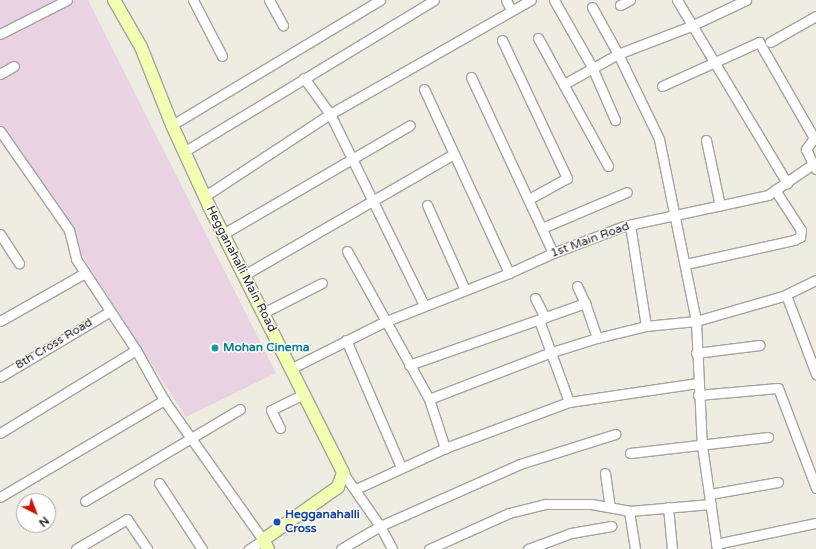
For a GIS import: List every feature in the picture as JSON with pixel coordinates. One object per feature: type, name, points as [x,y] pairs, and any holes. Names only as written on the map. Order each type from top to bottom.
[{"type":"main road","name":"Hegganahalli Main Road","points":[[114,0],[141,47],[172,125],[223,234],[292,368],[343,473]]},
{"type":"main road","points":[[266,545],[338,487],[343,473]]},
{"type":"street","points":[[0,34],[67,0]]},
{"type":"street","points":[[194,0],[222,56]]},
{"type":"street","points":[[269,0],[282,25]]},
{"type":"street","points":[[172,125],[380,0]]},
{"type":"street","points":[[185,151],[434,0]]},
{"type":"street","points":[[506,0],[511,10]]},
{"type":"street","points":[[205,196],[330,114],[531,0]]},
{"type":"street","points":[[554,0],[592,67],[615,120]]},
{"type":"street","points":[[620,5],[630,0]]},
{"type":"street","points":[[677,0],[691,26],[787,183]]},
{"type":"street","points":[[564,84],[592,67],[618,54],[691,26],[746,0]]},
{"type":"street","points":[[592,7],[618,54],[659,140],[686,264],[696,321],[698,395],[702,446],[717,547],[816,524]]},
{"type":"street","points":[[770,42],[816,16]]},
{"type":"street","points":[[538,38],[608,166]]},
{"type":"street","points":[[502,40],[567,178],[529,199]]},
{"type":"street","points":[[662,86],[759,42],[814,138],[806,149],[815,166]]},
{"type":"street","points":[[0,74],[14,66]]},
{"type":"street","points":[[471,77],[553,253]]},
{"type":"street","points":[[304,78],[330,114],[351,160],[374,200],[424,305]]},
{"type":"street","points":[[424,89],[509,273]]},
{"type":"street","points":[[223,234],[410,125]]},
{"type":"street","points":[[0,131],[69,230],[76,259],[109,312],[136,350],[164,400],[266,545],[249,549]]},
{"type":"street","points":[[706,140],[720,206]]},
{"type":"street","points":[[244,275],[454,154]]},
{"type":"street","name":"1st Main Road","points":[[292,368],[384,322],[424,305],[509,273],[553,253],[630,225],[768,195],[815,166]]},
{"type":"street","points":[[686,264],[794,240],[800,237],[801,230],[775,190]]},
{"type":"street","points":[[542,228],[627,192]]},
{"type":"street","points":[[427,205],[465,290]]},
{"type":"street","points":[[630,225],[646,326]]},
{"type":"street","points":[[0,234],[20,263]]},
{"type":"street","points":[[347,251],[384,322],[429,399],[445,448]]},
{"type":"street","points":[[0,321],[84,273]]},
{"type":"street","points":[[429,399],[549,353],[597,338],[646,326],[696,321],[786,295],[816,280]]},
{"type":"street","points":[[263,313],[322,283]]},
{"type":"street","points":[[577,286],[585,303],[597,338]]},
{"type":"street","points":[[786,295],[816,374]]},
{"type":"street","points":[[535,298],[542,319],[549,353],[569,402]]},
{"type":"street","points":[[409,365],[585,303]]},
{"type":"street","name":"8th Cross Road","points":[[0,377],[109,312]]},
{"type":"street","points":[[346,340],[400,467]]},
{"type":"street","points":[[696,353],[759,346]]},
{"type":"street","points":[[0,433],[136,350]]},
{"type":"street","points":[[356,489],[400,467],[445,448],[569,402],[698,383]]},
{"type":"street","points":[[698,395],[778,388],[816,488]]},
{"type":"street","points":[[280,428],[271,410],[304,394]]},
{"type":"street","points":[[0,497],[164,400]]},
{"type":"street","points":[[85,501],[240,409]]},
{"type":"street","points":[[341,549],[380,526],[520,464],[615,434]]},
{"type":"street","points":[[630,453],[702,446],[768,437]]},
{"type":"street","points":[[343,473],[356,489],[380,526],[392,549]]},
{"type":"street","points":[[605,473],[610,507]]},
{"type":"street","points":[[710,494],[778,482]]},
{"type":"street","points":[[159,483],[202,549]]},
{"type":"street","points":[[429,549],[510,513],[546,504],[591,504],[630,511],[711,504]]},
{"type":"street","points":[[668,507],[672,549]]},
{"type":"street","points":[[630,511],[635,549]]},
{"type":"street","points":[[76,549],[127,519],[147,549]]},
{"type":"street","points":[[528,549],[571,533],[611,526]]},
{"type":"shaded area","points":[[0,0],[88,0],[276,373],[186,417],[0,129]]},
{"type":"place","name":"Mohan Cinema","points":[[215,348]]},
{"type":"place","name":"Hegganahalli Cross","points":[[277,522]]}]
